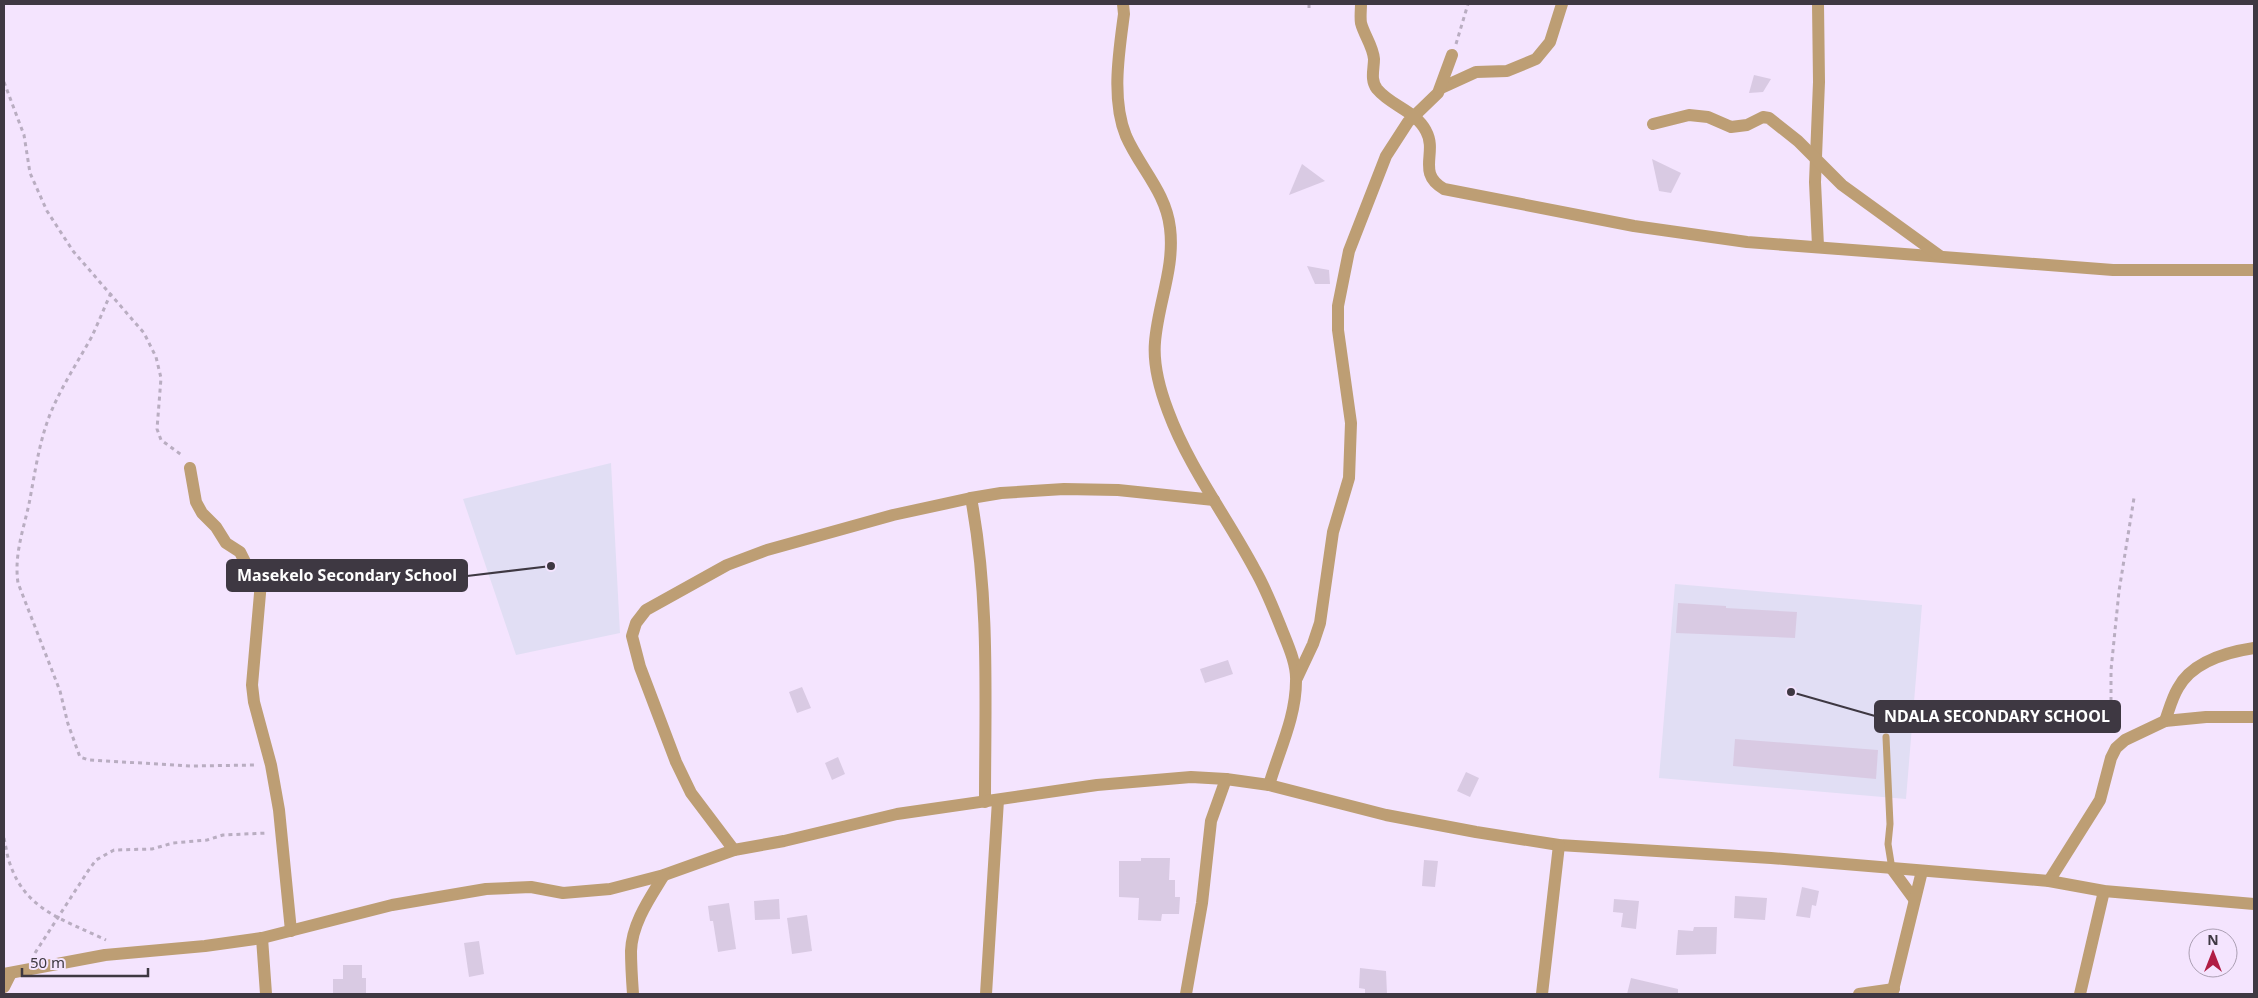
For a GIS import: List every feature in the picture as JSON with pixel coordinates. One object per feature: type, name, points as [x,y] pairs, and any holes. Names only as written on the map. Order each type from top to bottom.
[{"type":"street","points":[[1123,4],[1124,14],[1118,74],[1121,121],[1127,138],[1163,200],[1171,230],[1171,261],[1155,343],[1159,384],[1168,412],[1192,461],[1256,570],[1271,602],[1296,678]]},
{"type":"street","points":[[1361,4],[1361,23],[1374,59],[1374,84],[1381,93],[1421,123],[1429,136],[1429,173],[1433,181],[1444,189],[1634,226],[1747,242],[2113,270],[2254,270]]},
{"type":"street","points":[[1441,88],[1476,72],[1507,71],[1536,59],[1550,42],[1562,4]]},
{"type":"street","points":[[1818,4],[1819,82],[1815,157],[1818,246]]},
{"type":"street","points":[[1269,785],[1291,715],[1296,678],[1313,644],[1320,623],[1333,532],[1348,478],[1350,422],[1338,330],[1338,306],[1348,251],[1386,156],[1413,116],[1435,98],[1441,88],[1452,55]]},
{"type":"street","points":[[1653,124],[1690,115],[1708,117],[1720,124],[1737,126],[1766,117],[1798,141],[1842,185],[1940,256]]},
{"type":"street","points":[[190,468],[196,502],[202,513],[216,527],[226,542],[240,552],[250,572],[261,582],[252,685],[256,713],[271,765],[281,833],[291,931]]},
{"type":"street","points":[[734,850],[691,793],[676,762],[635,650],[632,636],[638,620],[646,610],[727,565],[767,550],[893,515],[971,498],[1001,493],[1064,489],[1118,490],[1214,500]]},
{"type":"street","points":[[971,498],[982,566],[986,654],[985,802]]},
{"type":"street","points":[[2165,721],[2178,687],[2195,669],[2222,655],[2254,648]]},
{"type":"street","points":[[2049,881],[2100,800],[2111,758],[2116,748],[2125,740],[2165,721],[2206,717],[2254,717]]},
{"type":"street","points":[[4,987],[7,974],[105,955],[206,946],[262,938],[392,905],[477,890],[531,887],[557,892],[610,890],[664,875],[734,850],[784,841],[897,814],[1142,780],[1191,777],[1226,779],[1269,785],[1386,815],[1559,845],[1771,858],[2049,881],[2104,890],[2254,904]]},
{"type":"street","points":[[1186,994],[1200,912],[1211,821],[1226,779]]},
{"type":"street","points":[[986,994],[998,800]]},
{"type":"street","points":[[1542,994],[1559,845]]},
{"type":"street","points":[[1892,869],[1914,899]]},
{"type":"street","points":[[1858,994],[1893,992],[1922,871]]},
{"type":"street","points":[[633,994],[631,950],[633,938],[646,905],[664,875]]},
{"type":"street","points":[[2080,994],[2104,890]]},
{"type":"street","points":[[262,938],[266,994]]},
{"type":"lane","points":[[1886,737],[1890,824],[1888,844],[1892,869]]},
{"type":"path","points":[[1308,4],[1309,9]]},
{"type":"path","points":[[1452,55],[1468,4]]},
{"type":"path","points":[[4,82],[24,135],[30,173],[47,211],[73,251],[144,333],[156,357],[160,378],[157,429],[161,440],[179,452],[190,468]]},
{"type":"path","points":[[111,293],[90,338],[71,370],[50,414],[32,480],[29,503],[21,534],[16,568],[18,582],[60,690],[68,724],[80,756],[89,760],[151,764],[271,765]]},
{"type":"path","points":[[2111,758],[2111,670],[2119,591],[2134,498]]},
{"type":"path","points":[[24,971],[57,916],[96,860],[114,850],[152,849],[174,843],[208,840],[223,835],[281,833]]},
{"type":"path","points":[[4,838],[9,863],[23,892],[40,908],[109,941]]},
{"type":"shaded area","points":[[611,463],[620,633],[516,655],[463,499]]},
{"type":"shaded area","points":[[1675,584],[1922,605],[1906,799],[1659,778]]},
{"type":"building","points":[[1754,75],[1771,79],[1763,92],[1749,93]]},
{"type":"building","points":[[1652,159],[1681,173],[1671,193],[1659,191]]},
{"type":"building","points":[[1302,164],[1325,181],[1289,195]]},
{"type":"building","points":[[1307,266],[1329,270],[1330,284],[1315,284]]},
{"type":"building","points":[[1678,603],[1797,612],[1795,638],[1676,633]]},
{"type":"building","points":[[1228,660],[1233,674],[1205,683],[1200,669]]},
{"type":"building","points":[[802,687],[811,708],[797,713],[789,692]]},
{"type":"building","points":[[1735,739],[1878,750],[1876,779],[1733,766]]},
{"type":"building","points":[[838,757],[845,774],[832,780],[825,763]]},
{"type":"building","points":[[1466,772],[1479,778],[1470,797],[1457,791]]},
{"type":"building","points":[[1141,858],[1170,858],[1169,880],[1175,880],[1175,897],[1180,897],[1179,914],[1162,914],[1161,921],[1138,920],[1139,898],[1119,897],[1119,861],[1141,861]]},
{"type":"building","points":[[1424,860],[1438,861],[1435,887],[1422,886]]},
{"type":"building","points":[[1802,887],[1819,891],[1816,906],[1812,905],[1810,918],[1796,916]]},
{"type":"building","points":[[1735,896],[1767,898],[1765,920],[1734,918]]},
{"type":"building","points":[[779,899],[780,919],[755,920],[754,901]]},
{"type":"building","points":[[1614,899],[1639,901],[1636,929],[1621,927],[1623,913],[1613,912]]},
{"type":"building","points":[[729,903],[736,949],[718,952],[713,921],[710,921],[708,906]]},
{"type":"building","points":[[807,915],[812,951],[792,954],[787,918]]},
{"type":"building","points":[[1694,927],[1717,927],[1716,954],[1676,955],[1678,930],[1693,931]]},
{"type":"building","points":[[479,941],[484,974],[469,977],[464,943]]},
{"type":"building","points":[[343,965],[362,965],[362,978],[366,978],[366,994],[333,994],[333,979],[343,979]]},
{"type":"building","points":[[1360,968],[1386,971],[1387,994],[1365,994],[1365,989],[1359,988]]},
{"type":"building","points":[[1631,978],[1678,989],[1678,994],[1627,994]]},
{"type":"place","name":"Masekelo Secondary School","points":[[551,566]]},
{"type":"place","name":"NDALA SECONDARY SCHOOL","points":[[1791,692]]}]
